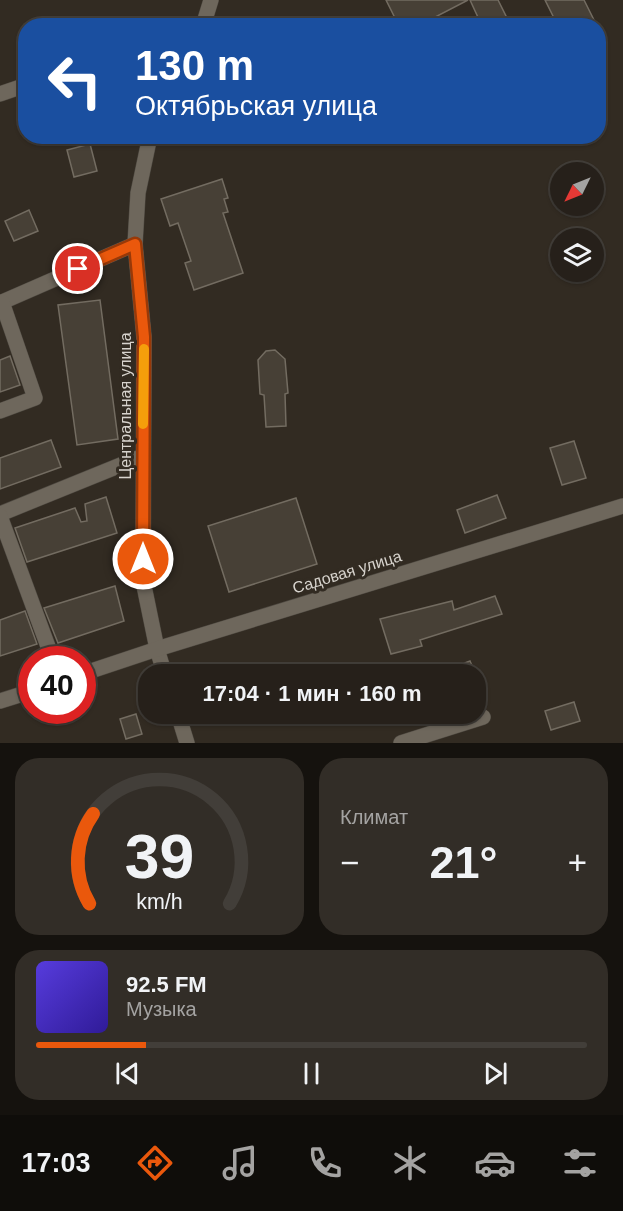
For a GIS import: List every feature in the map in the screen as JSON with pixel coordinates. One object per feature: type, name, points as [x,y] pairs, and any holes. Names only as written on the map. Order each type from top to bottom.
[{"type":"street","points":[[205,18],[210,0]]},
{"type":"street","points":[[0,94],[18,88]]},
{"type":"street","name":"Центральная улица","points":[[148,144],[138,193],[135,244],[144,337],[143,582],[162,664]]},
{"type":"street","points":[[0,411],[35,398],[1,303],[135,244]]},
{"type":"street","points":[[48,646],[0,515],[143,456]]},
{"type":"street","name":"Садовая улица","points":[[96,669],[623,507]]},
{"type":"street","points":[[0,701],[18,695]]},
{"type":"street","points":[[181,724],[188,743]]},
{"type":"street","points":[[401,743],[461,724]]},
{"type":"building","points":[[386,0],[468,0],[433,18],[395,18]]},
{"type":"building","points":[[470,0],[498,0],[507,18],[478,18]]},
{"type":"building","points":[[545,0],[584,0],[593,18],[554,18]]},
{"type":"building","points":[[90,144],[97,171],[74,177],[67,150]]},
{"type":"building","points":[[222,179],[228,198],[224,199],[228,212],[223,213],[243,273],[194,290],[185,263],[191,261],[178,223],[170,226],[161,199]]},
{"type":"building","points":[[29,210],[38,231],[14,241],[5,221]]},
{"type":"building","points":[[100,300],[118,439],[77,445],[58,305]]},
{"type":"building","points":[[275,350],[285,359],[288,393],[285,394],[286,426],[266,427],[264,395],[260,394],[258,360],[266,351]]},
{"type":"building","points":[[10,356],[20,385],[0,392],[0,360]]},
{"type":"building","points":[[51,440],[61,467],[0,489],[0,458]]},
{"type":"building","points":[[574,441],[586,478],[562,485],[550,448]]},
{"type":"building","points":[[497,495],[506,518],[465,533],[457,510]]},
{"type":"building","points":[[106,497],[117,533],[27,562],[15,528],[75,508],[81,522],[87,521],[85,504]]},
{"type":"building","points":[[296,498],[317,564],[229,592],[208,526]]},
{"type":"building","points":[[115,586],[124,621],[58,643],[44,608]]},
{"type":"building","points":[[495,596],[502,614],[420,640],[422,646],[391,654],[380,619],[452,601],[454,610]]},
{"type":"building","points":[[25,611],[37,644],[18,646],[18,650],[0,656],[0,620]]},
{"type":"building","points":[[574,702],[580,721],[551,730],[545,711]]},
{"type":"building","points":[[136,714],[142,734],[126,739],[120,719]]},
{"type":"slow traffic","points":[[143,424],[144,349]]},
{"type":"route","points":[[78,269],[135,244],[144,337],[143,559]]}]
